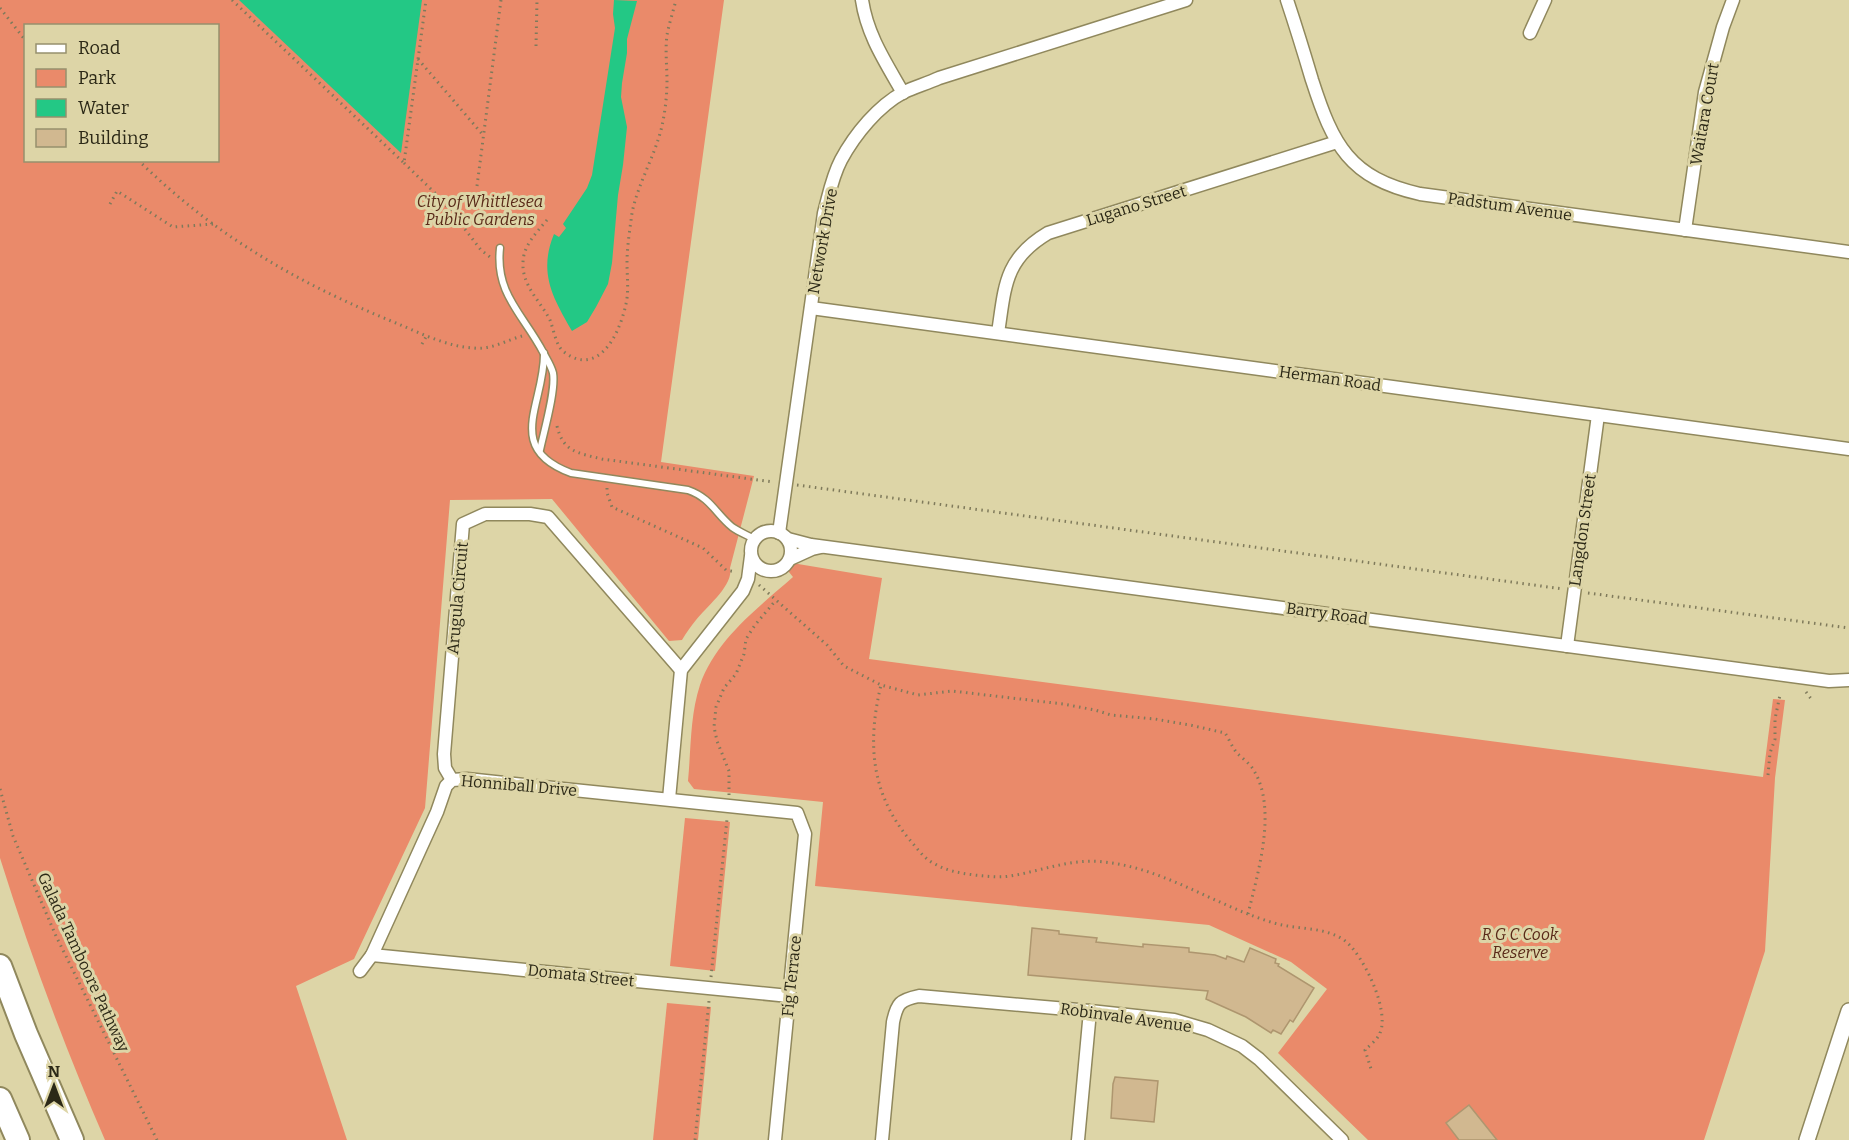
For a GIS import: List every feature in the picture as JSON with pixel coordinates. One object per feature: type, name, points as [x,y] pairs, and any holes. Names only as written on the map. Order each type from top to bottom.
[{"type":"highway","points":[[0,966],[26,1034],[72,1140]]},
{"type":"highway","points":[[0,1099],[18,1140]]},
{"type":"street","points":[[861,0],[869,30],[878,50],[903,93]]},
{"type":"street","name":"Network Drive","points":[[784,536],[786,484],[824,213],[832,183],[851,143],[873,116],[903,93],[939,78],[1186,0]]},
{"type":"street","name":"Padstum Avenue","points":[[1287,0],[1321,108],[1337,142],[1366,172],[1399,189],[1420,194],[1849,252]]},
{"type":"street","points":[[1530,33],[1545,0]]},
{"type":"street","name":"Waitara Court","points":[[1685,230],[1706,92],[1723,27],[1733,0]]},
{"type":"street","name":"Lugano Street","points":[[998,333],[1006,284],[1013,265],[1034,242],[1048,233],[1337,142]]},
{"type":"street","name":"Herman Road","points":[[811,308],[1849,449]]},
{"type":"street","name":"Langdon Street","points":[[1567,646],[1598,415]]},
{"type":"street","name":"Arugula Circuit","points":[[452,780],[445,768],[444,754],[463,524],[485,514],[530,514],[548,517],[681,670]]},
{"type":"street","points":[[669,800],[681,670],[753,579],[785,566],[792,551],[784,536],[769,531],[760,533],[754,539],[751,547],[753,579]]},
{"type":"street","name":"Barry Road","points":[[784,536],[825,546],[1829,681],[1849,680]]},
{"type":"street","name":"Barry Road","points":[[790,559],[825,546]]},
{"type":"street","points":[[751,556],[761,569],[770,572],[778,570]]},
{"type":"street","name":"Barry Road","points":[[1829,681],[1849,689]]},
{"type":"street","name":"Honniball Drive","points":[[360,972],[372,955],[437,812],[446,786],[452,780],[467,779],[797,813]]},
{"type":"street","name":"Fig Terrace","points":[[775,1140],[805,834],[797,813]]},
{"type":"street","name":"Domata Street","points":[[372,955],[789,996]]},
{"type":"street","name":"Robinvale Avenue","points":[[882,1140],[896,1007],[906,999],[934,996],[1174,1020],[1208,1030],[1224,1037],[1259,1059],[1342,1140]]},
{"type":"street","points":[[1078,1140],[1090,1011]]},
{"type":"street","points":[[1807,1140],[1849,1011]]},
{"type":"lane","points":[[500,248],[499,272],[508,297],[544,353],[551,367],[554,381],[540,451]]},
{"type":"lane","points":[[544,353],[531,429],[533,439],[546,461],[571,473],[698,493],[714,506],[733,528],[754,539]]},
{"type":"path","points":[[232,0],[404,163],[451,211],[481,250],[489,257],[499,260]]},
{"type":"path","points":[[404,163],[426,0]]},
{"type":"path","points":[[477,186],[501,0]]},
{"type":"path","points":[[536,46],[537,0]]},
{"type":"path","points":[[547,220],[529,243],[524,254],[523,272],[548,317],[559,345],[576,359],[591,360],[604,351],[614,336],[626,305],[627,262],[633,210],[657,145],[662,124],[667,84],[667,36],[676,0]]},
{"type":"path","points":[[0,8],[24,38]]},
{"type":"path","points":[[418,59],[484,135]]},
{"type":"path","points":[[140,162],[214,224],[252,251],[362,309],[427,335],[476,349],[533,333]]},
{"type":"path","points":[[110,204],[117,191],[173,227],[214,224]]},
{"type":"path","points":[[422,344],[427,335]]},
{"type":"path","points":[[556,424],[560,437],[569,449],[612,460],[1849,628]]},
{"type":"path","points":[[612,460],[607,493],[612,507],[703,548],[726,570],[753,579],[827,645],[844,666],[881,686],[918,695],[952,691],[1063,704],[1111,715],[1164,721],[1225,733],[1237,752],[1253,768],[1264,794],[1266,811],[1263,839],[1248,914]]},
{"type":"path","points":[[695,1140],[728,806],[729,771],[714,728],[716,707],[724,688],[736,674],[744,654],[746,639],[776,600]]},
{"type":"path","points":[[881,686],[874,712],[873,739],[874,762],[881,789],[891,815],[920,852],[932,863],[961,873],[993,877],[1079,862],[1123,865],[1276,924],[1333,934],[1353,949],[1374,984],[1382,1019],[1380,1034],[1365,1050],[1372,1072]]},
{"type":"path","points":[[1768,775],[1780,695]]},
{"type":"path","name":"Galada Tamboore Pathway","points":[[0,789],[14,836],[48,917],[157,1140]]},
{"type":"green space","name":"City of Whittlesea Public Gardens","points":[[0,0],[724,0],[661,462],[754,476],[730,575],[724,588],[694,622],[682,640],[669,641],[552,499],[450,500],[425,808],[354,959],[296,986],[347,1140],[105,1140],[76,1071],[23,930],[0,858]]},
{"type":"green space","name":"R G C Cook Reserve","points":[[780,561],[882,578],[869,659],[1763,777],[1773,699],[1785,700],[1775,778],[1765,951],[1704,1140],[1368,1140],[1278,1053],[1327,989],[1291,962],[1209,925],[815,886],[823,802],[694,789],[688,781],[697,696],[707,668],[739,625],[793,577]]},
{"type":"green space","points":[[685,818],[730,822],[715,971],[670,966]]},
{"type":"green space","points":[[667,1003],[711,1007],[698,1140],[653,1140]]},
{"type":"water","points":[[239,0],[422,0],[401,153]]},
{"type":"water","points":[[614,0],[637,1],[627,39],[622,83],[621,97],[627,127],[612,263],[608,284],[596,307],[587,322],[572,331],[550,285],[547,261],[554,234],[559,237],[566,228],[563,224],[587,188],[592,175],[615,28]]},
{"type":"building","points":[[1032,928],[1059,931],[1059,934],[1097,938],[1096,942],[1143,947],[1143,944],[1189,948],[1189,952],[1215,955],[1226,959],[1227,956],[1244,962],[1250,948],[1276,959],[1275,963],[1279,964],[1278,966],[1314,988],[1293,1022],[1290,1020],[1281,1034],[1273,1030],[1271,1033],[1246,1017],[1206,999],[1208,991],[1028,975]]},
{"type":"building","points":[[1115,1077],[1158,1081],[1154,1122],[1111,1118]]},
{"type":"building","points":[[1469,1105],[1497,1140],[1459,1140],[1446,1123]]}]
